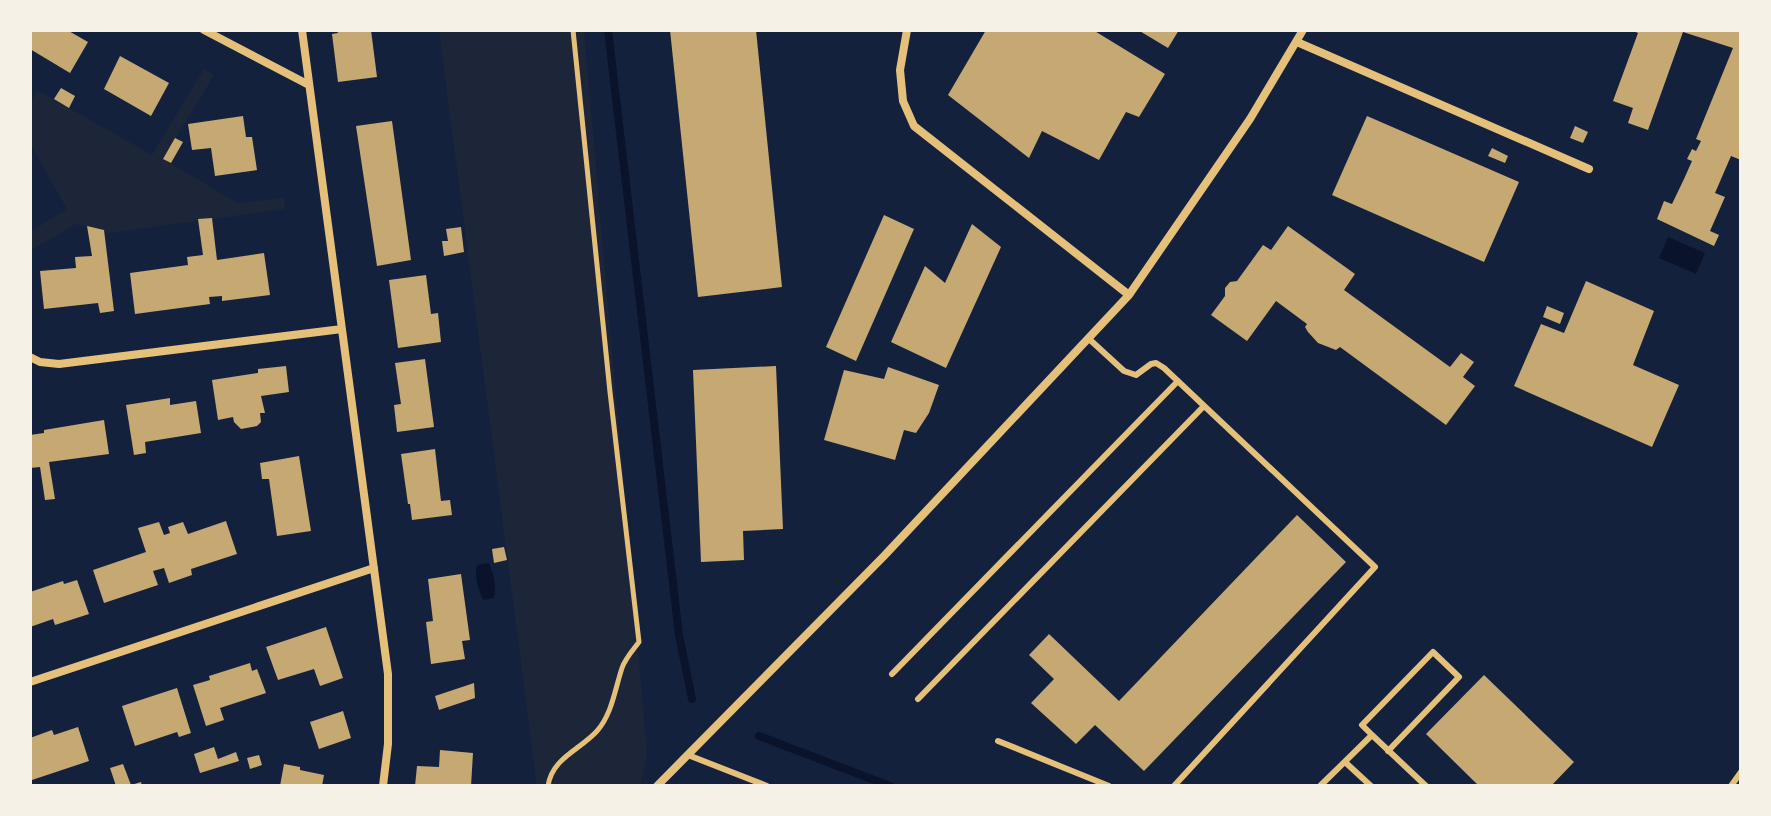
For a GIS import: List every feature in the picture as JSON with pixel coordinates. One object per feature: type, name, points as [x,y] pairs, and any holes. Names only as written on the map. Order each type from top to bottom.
[{"type":"street","points":[[204,30],[309,85]]},
{"type":"street","points":[[302,30],[388,674],[388,744],[383,786]]},
{"type":"street","points":[[907,30],[900,70],[903,101],[914,126],[1129,295]]},
{"type":"street","points":[[657,786],[884,556],[1129,295],[1250,119],[1303,30]]},
{"type":"street","points":[[1297,42],[1589,169]]},
{"type":"street","points":[[30,357],[40,362],[59,364],[342,329]]},
{"type":"street","points":[[30,682],[374,568]]},
{"type":"lane","points":[[1088,338],[1130,374],[1136,375],[1156,363],[1375,567],[1174,786]]},
{"type":"lane","points":[[892,674],[1178,381]]},
{"type":"lane","points":[[918,699],[1204,406]]},
{"type":"lane","points":[[1388,751],[1459,677],[1433,652],[1362,725],[1388,751],[1426,786]]},
{"type":"lane","points":[[1320,786],[1372,735]]},
{"type":"lane","points":[[998,741],[1109,786]]},
{"type":"lane","points":[[688,755],[767,786]]},
{"type":"lane","points":[[1345,762],[1371,786]]},
{"type":"lane","points":[[1731,786],[1741,772]]},
{"type":"path","points":[[548,786],[563,758],[597,731],[614,699],[623,665],[639,642],[573,30]]},
{"type":"shaded area","points":[[439,30],[584,30],[647,754],[640,786],[537,786]]},
{"type":"shaded area","points":[[204,69],[214,75],[163,159],[238,203],[284,198],[285,209],[108,233],[75,224],[30,251],[30,232],[67,209],[30,144],[30,103],[37,90],[152,155]]},
{"type":"shaded area","points":[[1668,237],[1705,253],[1696,274],[1659,258]]},
{"type":"shaded area","points":[[489,563],[495,594],[494,598],[483,600],[476,570],[477,565]]},
{"type":"building","points":[[30,30],[67,30],[88,42],[70,73],[30,49]]},
{"type":"building","points":[[337,30],[371,30],[377,77],[338,82],[332,34],[338,33]]},
{"type":"building","points":[[670,30],[756,30],[782,287],[698,297]]},
{"type":"building","points":[[986,30],[1093,30],[1165,74],[1139,117],[1126,112],[1099,160],[1042,131],[1029,158],[948,95]]},
{"type":"building","points":[[1138,30],[1179,30],[1168,48]]},
{"type":"building","points":[[1631,30],[1741,30],[1741,160],[1731,156],[1715,193],[1725,197],[1710,231],[1719,235],[1714,246],[1657,219],[1664,201],[1672,204],[1692,161],[1687,159],[1701,141],[1696,139],[1733,48],[1683,32],[1648,130],[1628,123],[1633,108],[1613,101],[1638,33]]},
{"type":"building","points":[[120,56],[169,83],[151,116],[104,89]]},
{"type":"building","points":[[61,88],[75,96],[69,108],[54,99]]},
{"type":"building","points":[[243,116],[246,137],[252,137],[257,170],[215,176],[211,148],[192,150],[188,124]]},
{"type":"building","points":[[1367,116],[1519,182],[1484,262],[1332,195]]},
{"type":"building","points":[[392,121],[411,260],[377,266],[356,126]]},
{"type":"building","points":[[1575,126],[1588,132],[1583,143],[1570,138]]},
{"type":"building","points":[[175,138],[183,142],[171,163],[163,159]]},
{"type":"building","points":[[1492,148],[1508,156],[1505,163],[1488,156]]},
{"type":"building","points":[[884,215],[914,229],[856,361],[826,347]]},
{"type":"building","points":[[212,218],[217,260],[264,253],[270,295],[222,301],[222,296],[209,297],[210,304],[135,314],[130,273],[188,265],[187,257],[203,255],[198,219]]},
{"type":"building","points":[[972,224],[1001,247],[946,368],[891,342],[925,266],[945,283]]},
{"type":"building","points":[[87,226],[104,230],[114,311],[100,313],[98,303],[44,309],[40,271],[76,268],[75,257],[92,256]]},
{"type":"building","points":[[1288,226],[1355,274],[1344,290],[1450,367],[1461,353],[1474,362],[1463,377],[1475,386],[1446,425],[1340,347],[1336,350],[1318,343],[1305,327],[1307,324],[1276,301],[1247,341],[1211,315],[1225,296],[1225,288],[1230,282],[1237,281],[1263,245],[1271,250]]},
{"type":"building","points":[[461,227],[464,252],[444,256],[442,241],[448,241],[446,229]]},
{"type":"building","points":[[426,275],[431,314],[438,313],[441,342],[398,348],[389,280]]},
{"type":"building","points":[[1586,281],[1654,311],[1633,365],[1679,385],[1652,447],[1514,386],[1541,324],[1564,333]]},
{"type":"building","points":[[1547,306],[1564,313],[1560,324],[1543,317]]},
{"type":"building","points":[[425,359],[434,427],[397,432],[394,405],[401,404],[395,363]]},
{"type":"building","points":[[286,366],[289,392],[261,396],[265,413],[260,413],[261,422],[257,426],[241,429],[233,417],[218,420],[212,380]]},
{"type":"building","points":[[776,366],[783,529],[743,531],[744,560],[701,562],[693,370]]},
{"type":"building","points":[[888,367],[939,385],[929,413],[916,433],[904,430],[895,460],[824,440],[844,370],[884,379]]},
{"type":"building","points":[[170,398],[170,405],[196,401],[201,433],[145,442],[146,453],[134,455],[126,405]]},
{"type":"building","points":[[104,420],[109,454],[49,462],[55,499],[45,500],[40,467],[30,468],[30,435]]},
{"type":"building","points":[[435,449],[441,501],[450,500],[452,515],[412,520],[401,454]]},
{"type":"building","points":[[299,456],[311,531],[277,536],[269,479],[262,479],[260,463]]},
{"type":"building","points":[[1297,515],[1346,562],[1144,771],[1095,725],[1076,744],[1031,703],[1054,679],[1029,655],[1049,634],[1119,701]]},
{"type":"building","points":[[226,521],[237,554],[191,569],[192,575],[169,583],[164,568],[153,571],[158,585],[104,603],[93,570],[146,552],[138,528],[159,522],[164,535],[170,533],[168,527],[183,522],[188,534]]},
{"type":"building","points":[[504,547],[507,560],[494,563],[492,549]]},
{"type":"building","points":[[461,574],[470,640],[462,641],[465,659],[431,664],[426,622],[433,621],[428,579]]},
{"type":"building","points":[[77,580],[89,614],[55,625],[53,619],[30,627],[30,592],[63,581],[64,584]]},
{"type":"building","points":[[326,627],[343,678],[320,686],[314,669],[278,680],[266,647]]},
{"type":"building","points":[[250,663],[252,671],[257,669],[266,693],[220,708],[224,720],[206,726],[193,685],[210,680],[209,676]]},
{"type":"building","points":[[1484,675],[1574,762],[1551,786],[1479,786],[1426,734]]},
{"type":"building","points":[[474,683],[475,698],[439,710],[435,696]]},
{"type":"building","points":[[177,688],[191,733],[179,737],[177,732],[135,746],[122,706]]},
{"type":"building","points":[[343,711],[351,738],[319,749],[310,722]]},
{"type":"building","points":[[78,727],[89,761],[32,780],[30,738],[52,730],[54,735]]},
{"type":"building","points":[[214,747],[218,759],[236,752],[239,761],[200,773],[194,754]]},
{"type":"building","points":[[440,750],[473,753],[471,786],[415,786],[417,766],[439,767]]},
{"type":"building","points":[[259,755],[262,765],[250,769],[247,758]]},
{"type":"building","points":[[123,764],[131,785],[141,782],[142,786],[116,786],[110,768]]},
{"type":"building","points":[[284,764],[324,775],[322,786],[280,786]]},
{"type":"waterway","points":[[608,30],[679,635],[692,699]]},
{"type":"waterway","points":[[759,736],[890,786]]}]
